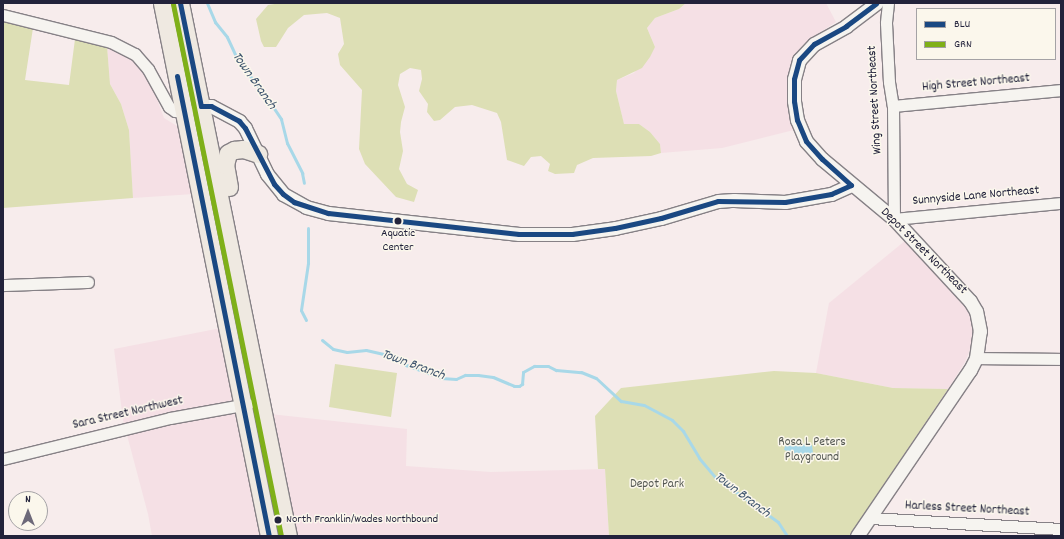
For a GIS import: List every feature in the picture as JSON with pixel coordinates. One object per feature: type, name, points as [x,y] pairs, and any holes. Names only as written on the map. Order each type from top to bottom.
[{"type":"main road","points":[[162,3],[269,536]]},
{"type":"main road","points":[[180,3],[288,536]]},
{"type":"main road","points":[[233,264],[235,221],[225,160],[228,153],[234,150],[243,149],[258,154]]},
{"type":"street","name":"Depot Street Northeast","points":[[858,536],[970,370],[976,358],[980,331],[979,320],[970,301],[894,219],[822,160],[806,141],[797,120],[794,101],[794,80],[799,60],[814,44],[846,26],[876,3]]},
{"type":"street","name":"Wing Street Northeast","points":[[888,3],[886,23],[889,82],[893,106],[894,219]]},
{"type":"street","points":[[3,15],[111,42],[135,54],[148,69],[169,107],[175,111],[185,112],[201,106],[212,106],[239,121],[245,128],[274,184],[283,194],[306,207],[328,213],[520,234],[572,234],[615,228],[661,218],[718,201],[734,200],[785,202],[831,194],[852,185]]},
{"type":"street","name":"High Street Northeast","points":[[893,106],[1061,90]]},
{"type":"street","name":"Sunnyside Lane Northeast","points":[[894,219],[1061,203]]},
{"type":"street","points":[[3,285],[88,282]]},
{"type":"street","points":[[976,358],[1061,359]]},
{"type":"street","name":"Sara Street Northwest","points":[[3,458],[170,418],[260,402]]},
{"type":"street","name":"Harless Street Northeast","points":[[870,518],[1061,529]]},
{"type":"shaded area","points":[[686,3],[826,3],[836,22],[808,40],[794,55],[790,65],[788,86],[789,105],[794,130],[722,148],[661,153],[660,144],[650,132],[639,124],[624,125],[616,91],[617,80],[634,73],[655,47],[647,28],[655,18],[679,9]]},
{"type":"shaded area","points":[[107,46],[124,53],[136,61],[142,68],[154,91],[164,118],[177,126],[181,132],[194,194],[133,198],[129,130],[121,104],[110,84]]},
{"type":"shaded area","points":[[906,240],[967,307],[971,318],[973,331],[972,345],[965,362],[948,389],[893,388],[816,373],[829,303]]},
{"type":"shaded area","points":[[221,328],[263,536],[152,536],[148,514],[123,420],[114,349]]},
{"type":"shaded area","points":[[270,414],[407,429],[406,466],[491,472],[605,469],[609,536],[294,536]]},
{"type":"green space","points":[[281,3],[686,3],[679,9],[655,18],[647,28],[655,47],[650,57],[642,68],[617,80],[616,91],[624,124],[639,124],[650,132],[660,144],[661,153],[651,156],[593,158],[577,165],[574,173],[555,174],[548,171],[550,164],[541,156],[531,157],[524,166],[507,160],[501,122],[497,113],[472,105],[455,107],[440,120],[434,121],[427,112],[428,104],[419,91],[422,79],[421,70],[410,68],[400,74],[398,85],[405,107],[400,132],[403,151],[399,169],[407,184],[418,190],[414,202],[396,197],[365,164],[359,149],[362,90],[340,65],[338,54],[344,44],[340,18],[327,13],[304,15],[288,28],[276,47],[264,47],[261,41],[256,19],[268,5]]},
{"type":"green space","points":[[3,21],[33,28],[25,80],[69,85],[75,39],[107,46],[110,84],[121,104],[129,130],[133,198],[3,208]]},
{"type":"green space","points":[[335,364],[397,373],[391,417],[329,407]]},
{"type":"green space","name":"Rosa L Peters Playground","points":[[774,371],[816,373],[893,388],[948,389],[849,536],[609,536],[605,469],[598,469],[595,416],[621,388]]},
{"type":"water","points":[[786,442],[812,445],[813,453],[811,453],[810,458],[784,450]]},
{"type":"waterway","name":"Town Branch","points":[[207,3],[215,22],[227,37],[238,61],[265,95],[281,119],[287,143],[302,173],[304,183]]},
{"type":"waterway","name":"Town Branch","points":[[306,320],[301,310],[308,263],[308,228]]},
{"type":"waterway","name":"Town Branch","points":[[322,340],[333,349],[347,352],[366,350],[393,356],[406,365],[441,378],[456,379],[465,375],[478,375],[493,377],[514,386],[519,386],[522,384],[523,372],[534,366],[548,366],[556,370],[581,372],[596,378],[621,401],[644,405],[672,420],[683,431],[699,458],[715,477],[778,522],[787,536]]},
{"type":"transit line","name":"BLU","points":[[180,3],[201,106],[211,106],[239,121],[245,128],[274,184],[283,194],[294,202],[328,213],[519,234],[572,234],[615,228],[661,218],[718,201],[785,202],[831,194],[851,185],[822,159],[806,141],[797,120],[794,101],[794,79],[799,60],[814,44],[846,26],[876,3]]},
{"type":"transit line","name":"GRN","points":[[173,4],[281,536]]},
{"type":"transit line","name":"BLU","points":[[177,76],[269,536]]},
{"type":"place","name":"Aquatic Center","points":[[398,221]]},
{"type":"place","name":"North Franklin/Wades Northbound","points":[[278,520]]},
{"type":"park label","name":"Depot Park","points":[[657,485]]}]
